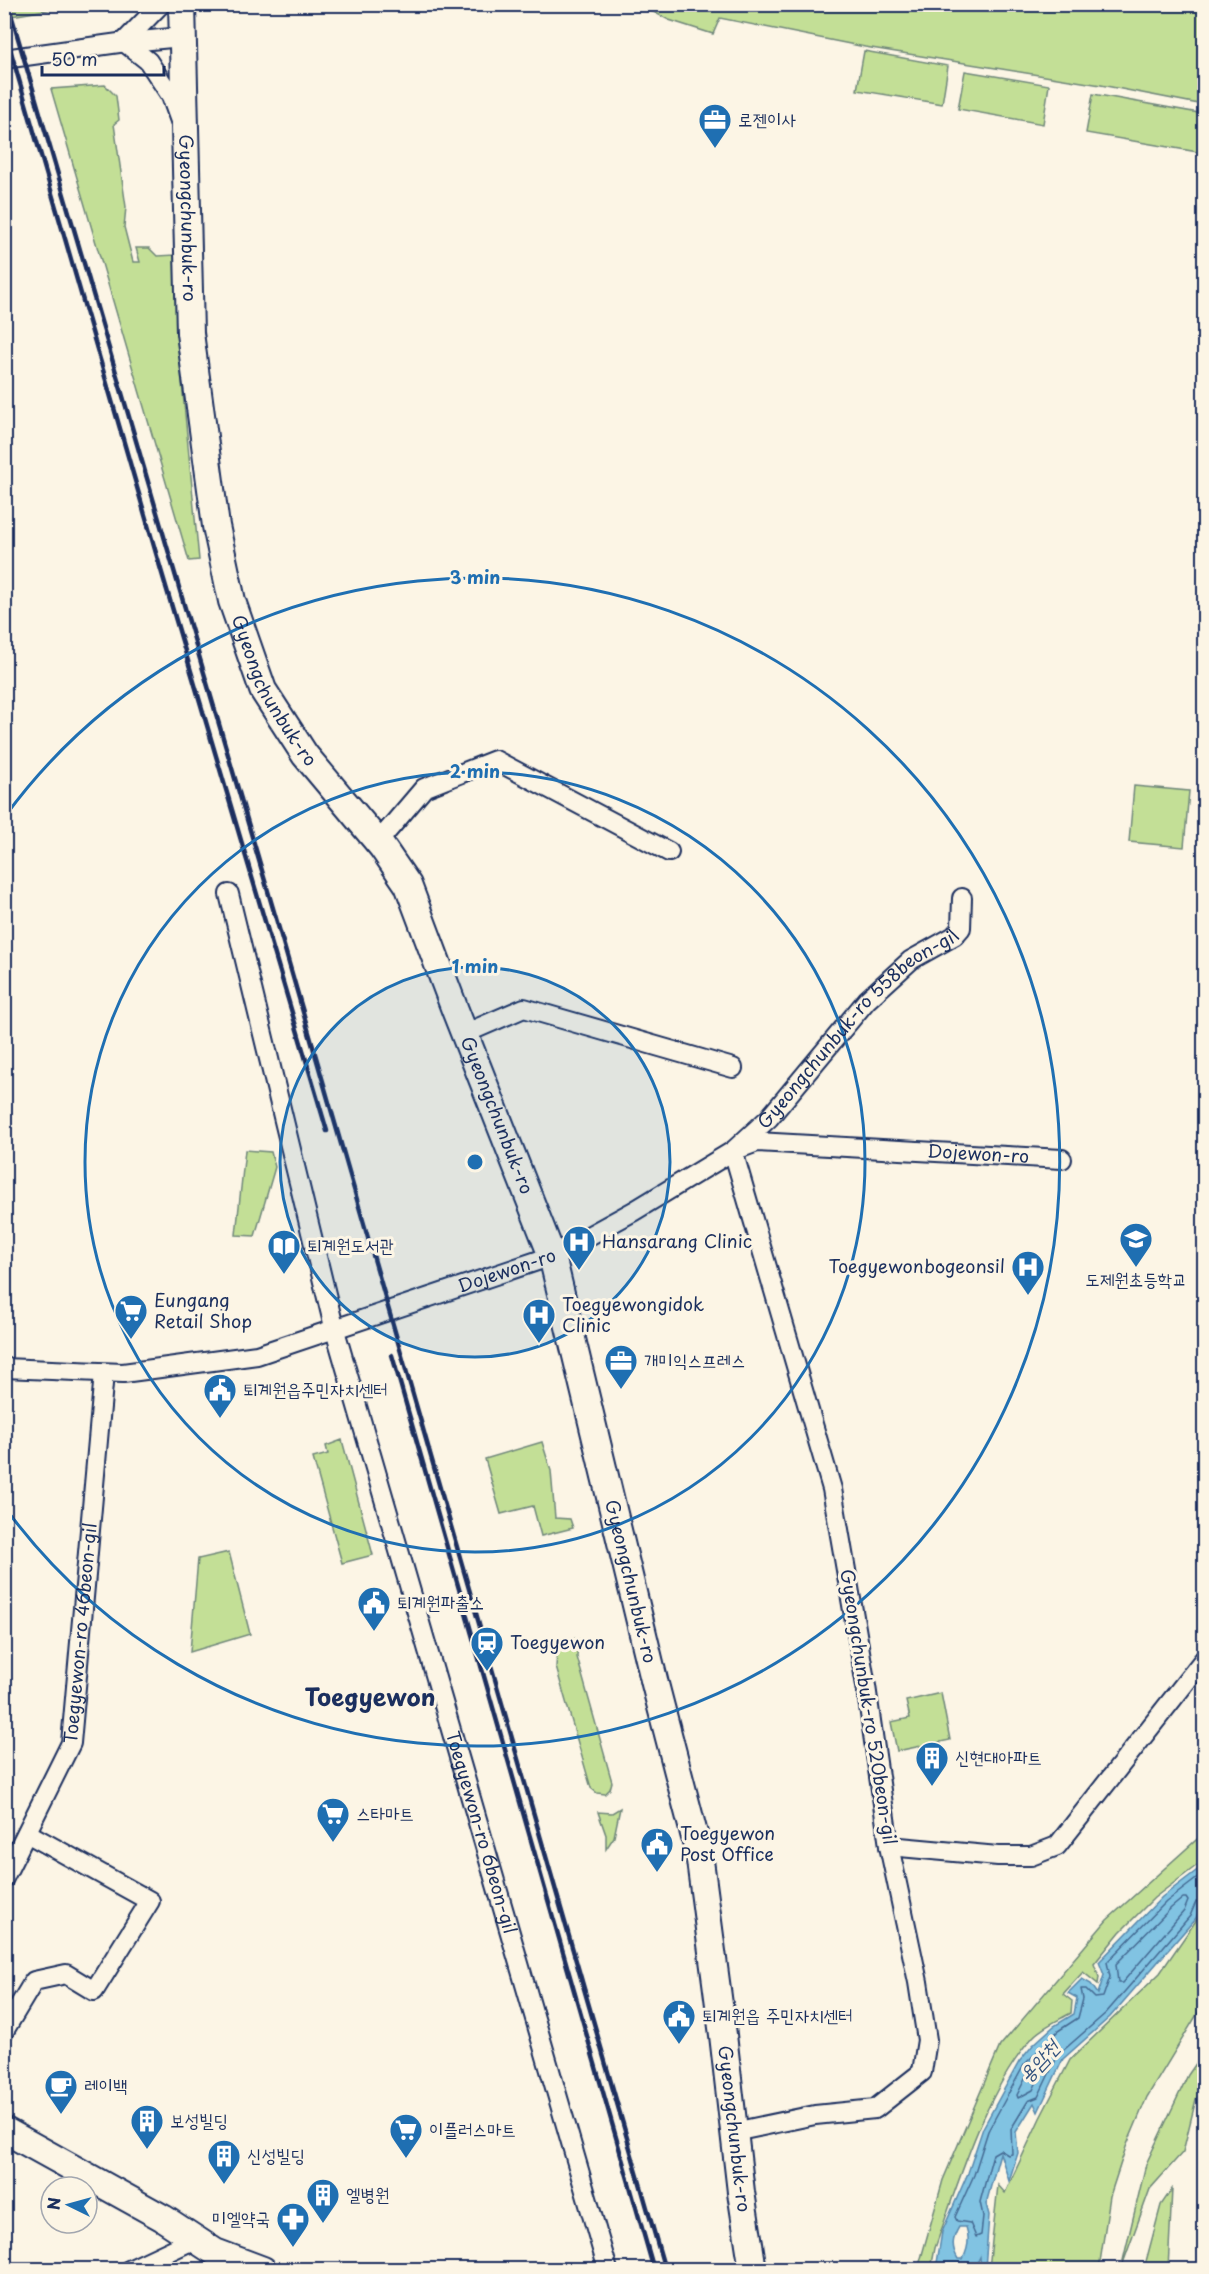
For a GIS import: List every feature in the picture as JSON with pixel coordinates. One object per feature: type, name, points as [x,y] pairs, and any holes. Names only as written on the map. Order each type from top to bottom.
[{"type":"street","points":[[124,42],[161,4]]},
{"type":"street","name":"Gyeongchunbuk-ro","points":[[182,4],[190,333],[216,526],[232,601],[263,690],[305,755],[378,842],[408,885],[552,1256],[699,1853],[753,2270]]},
{"type":"street","points":[[4,58],[124,42],[182,37]]},
{"type":"street","points":[[124,42],[148,62],[171,96],[185,133]]},
{"type":"street","points":[[378,842],[424,788],[495,760],[669,852]]},
{"type":"street","name":"Toegyewon-ro 6beon-gil","points":[[230,894],[334,1327],[608,2270]]},
{"type":"street","name":"Gyeongchunbuk-ro 558beon-gil","points":[[733,1151],[769,1118],[867,1000],[911,960],[954,936],[961,928],[962,898]]},
{"type":"street","points":[[464,1034],[524,1008],[733,1068]]},
{"type":"street","name":"Dojewon-ro","points":[[4,1368],[123,1373],[257,1355],[334,1327],[552,1256],[634,1211],[733,1151],[757,1142],[1062,1160]]},
{"type":"street","name":"Gyeongchunbuk-ro 520beon-gil","points":[[733,1151],[831,1489],[866,1686],[889,1846],[918,1982],[927,2040],[922,2072],[875,2109],[815,2115],[734,2132]]},
{"type":"street","name":"Toegyewon-ro 46beon-gil","points":[[4,1878],[71,1743],[104,1373]]},
{"type":"street","points":[[889,1846],[998,1856],[1031,1856],[1057,1846],[1204,1659]]},
{"type":"street","points":[[4,2031],[34,1981],[66,1974],[94,1991],[150,1901],[27,1833]]},
{"type":"street","points":[[4,2130],[153,2213],[236,2266],[263,2270]]},
{"type":"street","points":[[129,2270],[195,2239]]},
{"type":"green space","points":[[5,4],[75,4],[75,5],[5,17]]},
{"type":"green space","points":[[640,5],[1204,5],[1204,105],[1101,85],[865,47],[720,18],[713,34],[669,20]]},
{"type":"green space","points":[[864,51],[948,66],[942,104],[857,90]]},
{"type":"green space","points":[[965,71],[1049,85],[1043,124],[958,109]]},
{"type":"green space","points":[[105,85],[116,96],[119,120],[114,124],[126,207],[124,227],[133,262],[140,262],[136,248],[149,248],[157,256],[175,255],[180,362],[199,560],[189,561],[51,89]]},
{"type":"green space","points":[[1093,94],[1204,114],[1204,153],[1086,133]]},
{"type":"green space","points":[[1134,786],[1189,791],[1184,847],[1129,842]]},
{"type":"green space","points":[[245,1150],[271,1152],[275,1167],[255,1236],[236,1235]]},
{"type":"green space","points":[[342,1440],[373,1555],[342,1563],[313,1458],[328,1454],[326,1446]]},
{"type":"green space","points":[[542,1442],[551,1471],[555,1518],[570,1519],[573,1528],[541,1536],[533,1506],[501,1514],[485,1459]]},
{"type":"green space","points":[[229,1552],[250,1634],[190,1652],[198,1559]]},
{"type":"green space","points":[[578,1639],[577,1657],[612,1782],[605,1794],[597,1793],[591,1788],[556,1667],[557,1652],[564,1640]]},
{"type":"green space","points":[[941,1693],[950,1740],[897,1751],[891,1722],[910,1718],[906,1701]]},
{"type":"green space","points":[[620,1808],[614,1837],[606,1849],[606,1835],[598,1812],[612,1813]]},
{"type":"green space","points":[[1204,1833],[1204,1860],[1154,1898],[1120,1932],[1094,1964],[1099,1977],[1098,1984],[1083,1972],[1063,1994],[1072,2001],[1071,2013],[1037,2033],[1016,2059],[1001,2083],[975,2138],[935,2248],[931,2269],[918,2269],[943,2180],[1000,2046],[1107,1920]]},
{"type":"green space","points":[[1204,1909],[1204,2003],[1147,2097],[1126,2147],[1110,2196],[1099,2269],[989,2269],[998,2185],[1005,2193],[1070,2060],[1160,1973]]},
{"type":"green space","points":[[1204,2052],[1204,2086],[1196,2099],[1183,2152],[1150,2189],[1121,2269],[1146,2164],[1188,2075]]},
{"type":"green space","points":[[1172,2189],[1168,2269],[1144,2269],[1161,2205]]},
{"type":"water","name":"용암천","points":[[1204,1865],[1204,1903],[1196,1918],[1110,2017],[1063,2059],[1038,2112],[1034,2103],[1016,2132],[1018,2153],[1009,2181],[1000,2153],[986,2204],[989,2215],[985,2269],[981,2269],[980,2257],[974,2269],[936,2269],[942,2232],[968,2173],[983,2128],[1019,2062],[1033,2045],[1054,2026],[1074,2014],[1077,1998],[1068,1993],[1082,1979],[1091,1984],[1098,1994],[1104,1975],[1099,1962],[1162,1897]],"holes":[[[959,2227],[966,2227],[967,2247],[963,2259],[958,2259],[953,2247],[954,2239]]]},
{"type":"railway","points":[[8,4],[282,939],[665,2270]]},
{"type":"railway","points":[[4,28],[327,1131]]},
{"type":"railway","points":[[392,1355],[654,2270]]},
{"type":"place","name":"로젠이사","points":[[715,149]]},
{"type":"place","name":"도제원초등학교","points":[[1136,1268]]},
{"type":"place","name":"Hansarang Clinic","points":[[579,1271]]},
{"type":"place","name":"퇴계원도서관","points":[[284,1275]]},
{"type":"place","name":"Toegyewonbogeonsil","points":[[1028,1296]]},
{"type":"place","name":"Eungang Retail Shop","points":[[131,1340]]},
{"type":"place","name":"Toegyewongidok Clinic","points":[[539,1344]]},
{"type":"place","name":"개미익스프레스","points":[[621,1390]]},
{"type":"place","name":"퇴계원읍주민자치센터","points":[[220,1419]]},
{"type":"place","name":"퇴계원파출소","points":[[374,1632]]},
{"type":"place","name":"Toegyewon","points":[[487,1672]]},
{"type":"place","name":"신현대아파트","points":[[932,1787]]},
{"type":"place","name":"스타마트","points":[[333,1843]]},
{"type":"place","name":"Toegyewon Post Office","points":[[657,1873]]},
{"type":"place","name":"퇴계원읍 주민자치센터","points":[[679,2045]]},
{"type":"place","name":"레이백","points":[[61,2115]]},
{"type":"place","name":"보성빌딩","points":[[147,2150]]},
{"type":"place","name":"이플러스마트","points":[[406,2159]]},
{"type":"place","name":"신성빌딩","points":[[224,2185]]},
{"type":"place","name":"엘병원","points":[[323,2224]]},
{"type":"place","name":"미엘약국","points":[[293,2248]]},
{"type":"district","name":"Toegyewon","points":[[370,1698]]}]
